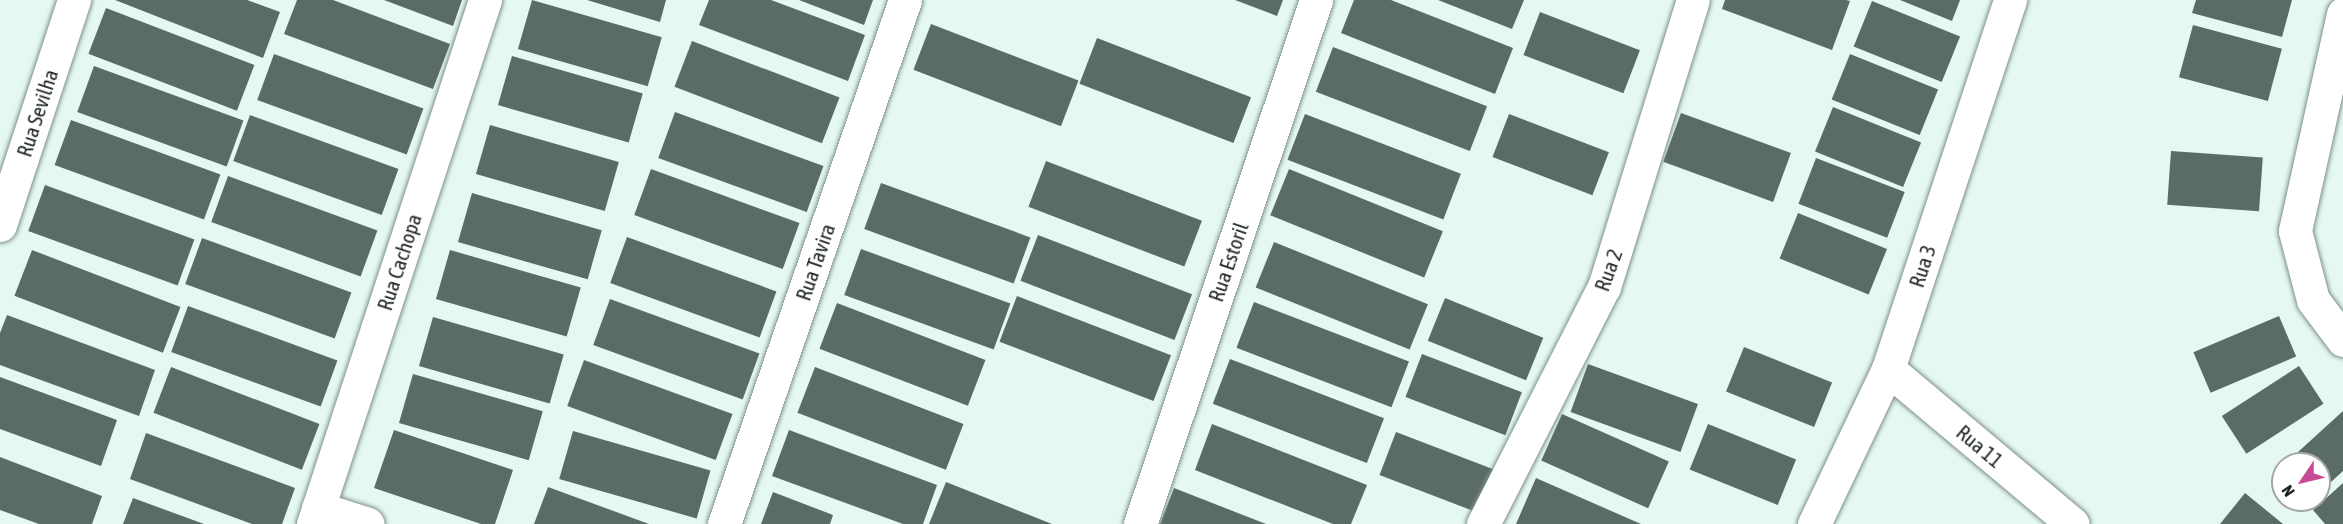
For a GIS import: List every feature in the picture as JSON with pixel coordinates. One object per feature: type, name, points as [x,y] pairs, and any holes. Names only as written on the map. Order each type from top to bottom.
[{"type":"street","name":"Rua Sevilha","points":[[0,225],[74,0]]},
{"type":"street","name":"Rua Cachopa","points":[[315,516],[485,0]]},
{"type":"street","name":"Rua Tavira","points":[[724,524],[905,0]]},
{"type":"street","name":"Rua Estoril","points":[[1140,524],[1316,0]]},
{"type":"street","name":"Rua 2","points":[[1482,524],[1604,287],[1693,0]]},
{"type":"street","name":"Rua 3","points":[[1814,524],[1888,369],[2010,0]]},
{"type":"street","points":[[2343,14],[2295,231],[2313,300],[2343,340]]},
{"type":"street","name":"Rua 11","points":[[1888,369],[2073,524]]},
{"type":"street","points":[[315,516],[368,524]]},
{"type":"building","points":[[115,0],[247,0],[280,12],[263,58]]},
{"type":"building","points":[[297,0],[333,0],[450,44],[433,89],[284,34]]},
{"type":"building","points":[[384,0],[462,0],[453,26]]},
{"type":"building","points":[[532,0],[662,37],[648,86],[518,49]]},
{"type":"building","points":[[587,0],[666,0],[660,22]]},
{"type":"building","points":[[709,0],[771,0],[865,35],[848,81],[699,25]]},
{"type":"building","points":[[799,0],[873,0],[864,25]]},
{"type":"building","points":[[1235,0],[1283,0],[1277,16]]},
{"type":"building","points":[[1354,0],[1391,0],[1513,48],[1495,94],[1341,33]]},
{"type":"building","points":[[1438,0],[1524,0],[1512,29]]},
{"type":"building","points":[[1725,0],[1850,1],[1832,50],[1722,9]]},
{"type":"building","points":[[1900,0],[1960,0],[1952,21]]},
{"type":"building","points":[[2196,0],[2292,0],[2282,37],[2192,13]]},
{"type":"building","points":[[1872,1],[1960,37],[1942,82],[1854,46]]},
{"type":"building","points":[[106,8],[254,65],[237,111],[88,54]]},
{"type":"building","points":[[1540,12],[1640,50],[1623,93],[1524,55]]},
{"type":"building","points":[[931,24],[1079,81],[1061,126],[913,70]]},
{"type":"building","points":[[2193,25],[2282,49],[2268,101],[2179,77]]},
{"type":"building","points":[[1097,38],[1251,97],[1233,143],[1079,84]]},
{"type":"building","points":[[692,41],[840,98],[822,143],[674,87]]},
{"type":"building","points":[[1333,47],[1487,106],[1470,151],[1316,92]]},
{"type":"building","points":[[274,54],[423,108],[407,154],[257,100]]},
{"type":"building","points":[[1850,54],[1938,90],[1920,135],[1832,99]]},
{"type":"building","points":[[512,56],[643,93],[629,143],[498,105]]},
{"type":"building","points":[[94,66],[243,120],[227,166],[77,112]]},
{"type":"building","points":[[1833,107],[1921,143],[1903,187],[1815,152]]},
{"type":"building","points":[[675,112],[823,166],[807,212],[658,158]]},
{"type":"building","points":[[1681,113],[1791,153],[1773,202],[1663,162]]},
{"type":"building","points":[[1305,114],[1461,174],[1443,220],[1287,160]]},
{"type":"building","points":[[1509,114],[1609,152],[1592,195],[1493,157]]},
{"type":"building","points":[[250,115],[398,169],[382,215],[233,161]]},
{"type":"building","points":[[71,120],[220,174],[204,219],[55,165]]},
{"type":"building","points":[[490,125],[619,162],[605,211],[476,174]]},
{"type":"building","points":[[2171,151],[2263,157],[2259,211],[2167,205]]},
{"type":"building","points":[[1816,158],[1905,192],[1887,238],[1798,204]]},
{"type":"building","points":[[1046,161],[1202,221],[1184,267],[1028,207]]},
{"type":"building","points":[[651,169],[799,223],[783,269],[634,215]]},
{"type":"building","points":[[1289,169],[1443,231],[1424,278],[1270,215]]},
{"type":"building","points":[[228,176],[377,230],[361,276],[211,222]]},
{"type":"building","points":[[881,183],[1030,237],[1014,283],[864,229]]},
{"type":"building","points":[[45,185],[194,239],[178,285],[28,231]]},
{"type":"building","points":[[472,193],[602,230],[588,279],[458,242]]},
{"type":"building","points":[[1798,213],[1887,249],[1869,294],[1780,258]]},
{"type":"building","points":[[1038,235],[1192,294],[1174,340],[1020,281]]},
{"type":"building","points":[[627,237],[776,291],[760,337],[610,283]]},
{"type":"building","points":[[202,238],[351,292],[335,338],[185,284]]},
{"type":"building","points":[[1274,242],[1428,304],[1410,350],[1256,287]]},
{"type":"building","points":[[861,249],[1010,303],[994,349],[844,295]]},
{"type":"building","points":[[32,250],[180,307],[163,353],[14,296]]},
{"type":"building","points":[[450,250],[581,287],[567,337],[436,299]]},
{"type":"building","points":[[1017,296],[1171,355],[1153,401],[999,342]]},
{"type":"building","points":[[1445,298],[1543,338],[1526,380],[1428,341]]},
{"type":"building","points":[[610,299],[759,353],[743,399],[593,345]]},
{"type":"building","points":[[1254,302],[1409,361],[1391,407],[1236,348]]},
{"type":"building","points":[[837,303],[985,360],[968,406],[819,349]]},
{"type":"building","points":[[188,306],[337,360],[321,406],[171,352]]},
{"type":"building","points":[[7,315],[155,370],[139,416],[0,365],[0,333]]},
{"type":"building","points":[[2279,316],[2296,357],[2211,393],[2193,352]]},
{"type":"building","points":[[433,317],[564,354],[550,404],[419,366]]},
{"type":"building","points":[[1744,347],[1832,383],[1814,427],[1726,392]]},
{"type":"building","points":[[1422,354],[1522,392],[1505,435],[1406,397]]},
{"type":"building","points":[[1230,359],[1384,418],[1367,463],[1213,404]]},
{"type":"building","points":[[584,360],[732,414],[716,460],[567,406]]},
{"type":"building","points":[[1588,364],[1698,404],[1681,452],[1571,412]]},
{"type":"building","points":[[2299,366],[2324,404],[2246,454],[2222,416]]},
{"type":"building","points":[[171,367],[319,424],[302,470],[153,413]]},
{"type":"building","points":[[815,367],[963,424],[946,470],[797,413]]},
{"type":"building","points":[[413,374],[543,411],[529,460],[399,423]]},
{"type":"building","points":[[0,377],[117,420],[101,466],[0,429]]},
{"type":"building","points":[[2343,411],[2343,471],[2331,482],[2331,452],[2298,452]]},
{"type":"building","points":[[1562,414],[1669,462],[1648,508],[1541,461]]},
{"type":"building","points":[[1212,424],[1367,485],[1351,524],[1333,524],[1195,470]]},
{"type":"building","points":[[1708,424],[1796,460],[1778,505],[1690,469]]},
{"type":"building","points":[[394,430],[513,470],[495,524],[481,524],[374,488]]},
{"type":"building","points":[[789,430],[937,485],[923,524],[903,524],[772,476]]},
{"type":"building","points":[[573,431],[710,470],[697,518],[559,479]]},
{"type":"building","points":[[1396,432],[1496,470],[1479,513],[1380,475]]},
{"type":"building","points":[[146,433],[295,488],[282,524],[252,524],[130,479]]},
{"type":"building","points":[[0,457],[102,496],[92,524],[39,524],[0,510]]},
{"type":"building","points":[[1536,478],[1641,524],[1516,524]]},
{"type":"building","points":[[946,482],[1052,524],[929,524]]},
{"type":"building","points":[[2343,483],[2343,524],[2325,524],[2315,512],[2331,512],[2331,494]]},
{"type":"building","points":[[548,487],[649,524],[534,524]]},
{"type":"building","points":[[1174,488],[1266,524],[1160,524]]},
{"type":"building","points":[[773,492],[833,515],[830,524],[761,524]]},
{"type":"building","points":[[2245,493],[2283,524],[2220,524]]},
{"type":"building","points":[[133,498],[204,524],[123,524]]}]
